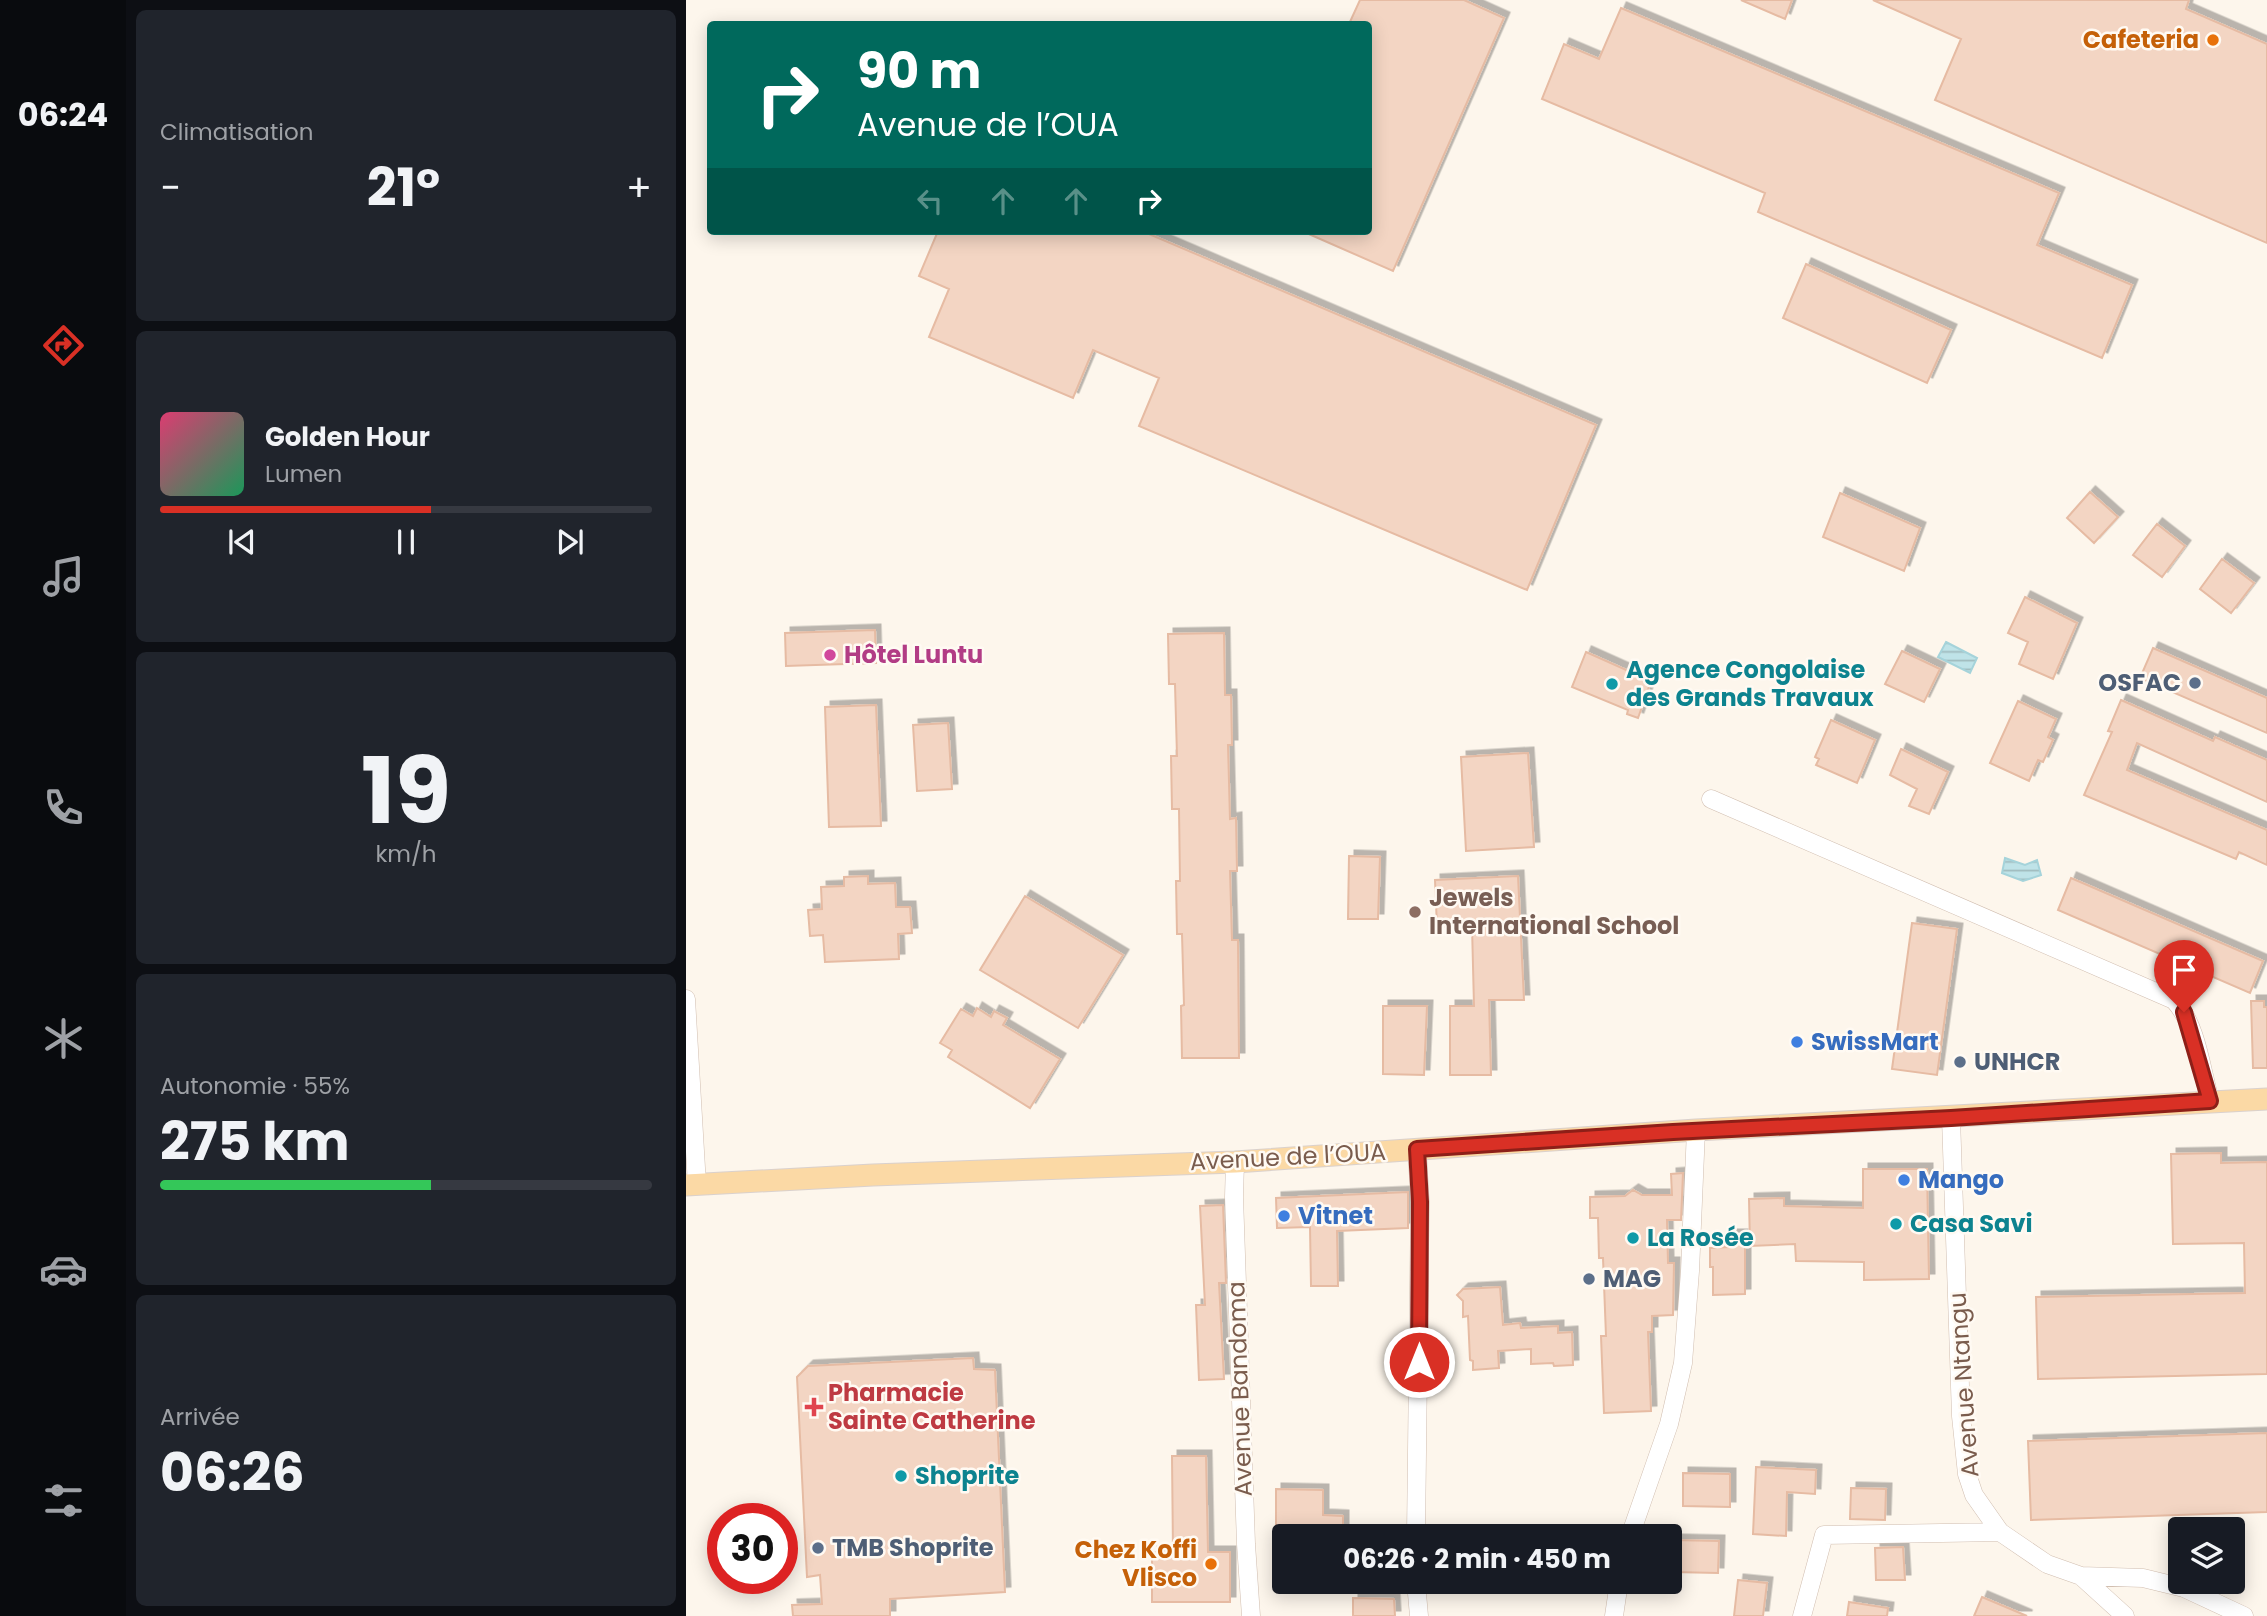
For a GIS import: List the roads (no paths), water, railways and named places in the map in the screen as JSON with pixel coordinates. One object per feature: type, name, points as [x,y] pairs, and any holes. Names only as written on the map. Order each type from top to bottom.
[{"type":"main road","name":"Avenue de l’OUA","points":[[692,1185],[901,1174],[1235,1162],[1696,1130],[2267,1100]]},
{"type":"street","points":[[1711,799],[2174,1000],[2184,1012],[2210,1101]]},
{"type":"street","points":[[686,999],[692,1185]]},
{"type":"street","name":"Avenue Ntangu","points":[[1951,1118],[1961,1416],[1967,1474],[1974,1495],[2000,1532],[2047,1564],[2081,1576],[2125,1616]]},
{"type":"street","points":[[1634,1524],[1669,1424],[1683,1363],[1696,1130]]},
{"type":"street","points":[[1416,1524],[1420,1202],[1417,1149]]},
{"type":"street","name":"Avenue Bandoma","points":[[1235,1162],[1246,1544],[1251,1616]]},
{"type":"street","points":[[1802,1616],[1824,1535],[2000,1532]]},
{"type":"street","points":[[2081,1576],[2143,1578],[2183,1588],[2244,1616]]},
{"type":"street","points":[[1417,1594],[1419,1616]]},
{"type":"street","points":[[1614,1616],[1617,1594]]},
{"type":"water","points":[[1946,642],[1977,658],[1970,673],[1938,657]]},
{"type":"water","points":[[2005,858],[2025,865],[2037,860],[2041,875],[2023,881],[2002,873]]},
{"type":"place","name":"Cafeteria","points":[[2213,40]]},
{"type":"place","name":"Hôtel Luntu","points":[[830,655]]},
{"type":"place","name":"OSFAC","points":[[2195,683]]},
{"type":"place","name":"Agence Congolaise des Grands Travaux","points":[[1612,684]]},
{"type":"place","name":"Jewels International School","points":[[1415,912]]},
{"type":"place","name":"SwissMart","points":[[1797,1042]]},
{"type":"place","name":"UNHCR","points":[[1960,1062]]},
{"type":"place","name":"Mango","points":[[1904,1180]]},
{"type":"place","name":"Vitnet","points":[[1284,1216]]},
{"type":"place","name":"Casa Savi","points":[[1896,1224]]},
{"type":"place","name":"La Rosée","points":[[1633,1238]]},
{"type":"place","name":"MAG","points":[[1589,1279]]},
{"type":"place","name":"Pharmacie Sainte Catherine","points":[[814,1407]]},
{"type":"place","name":"Shoprite","points":[[901,1476]]},
{"type":"place","name":"TMB Shoprite","points":[[818,1548]]},
{"type":"place","name":"Chez Koffi Vlisco","points":[[1211,1564]]}]
